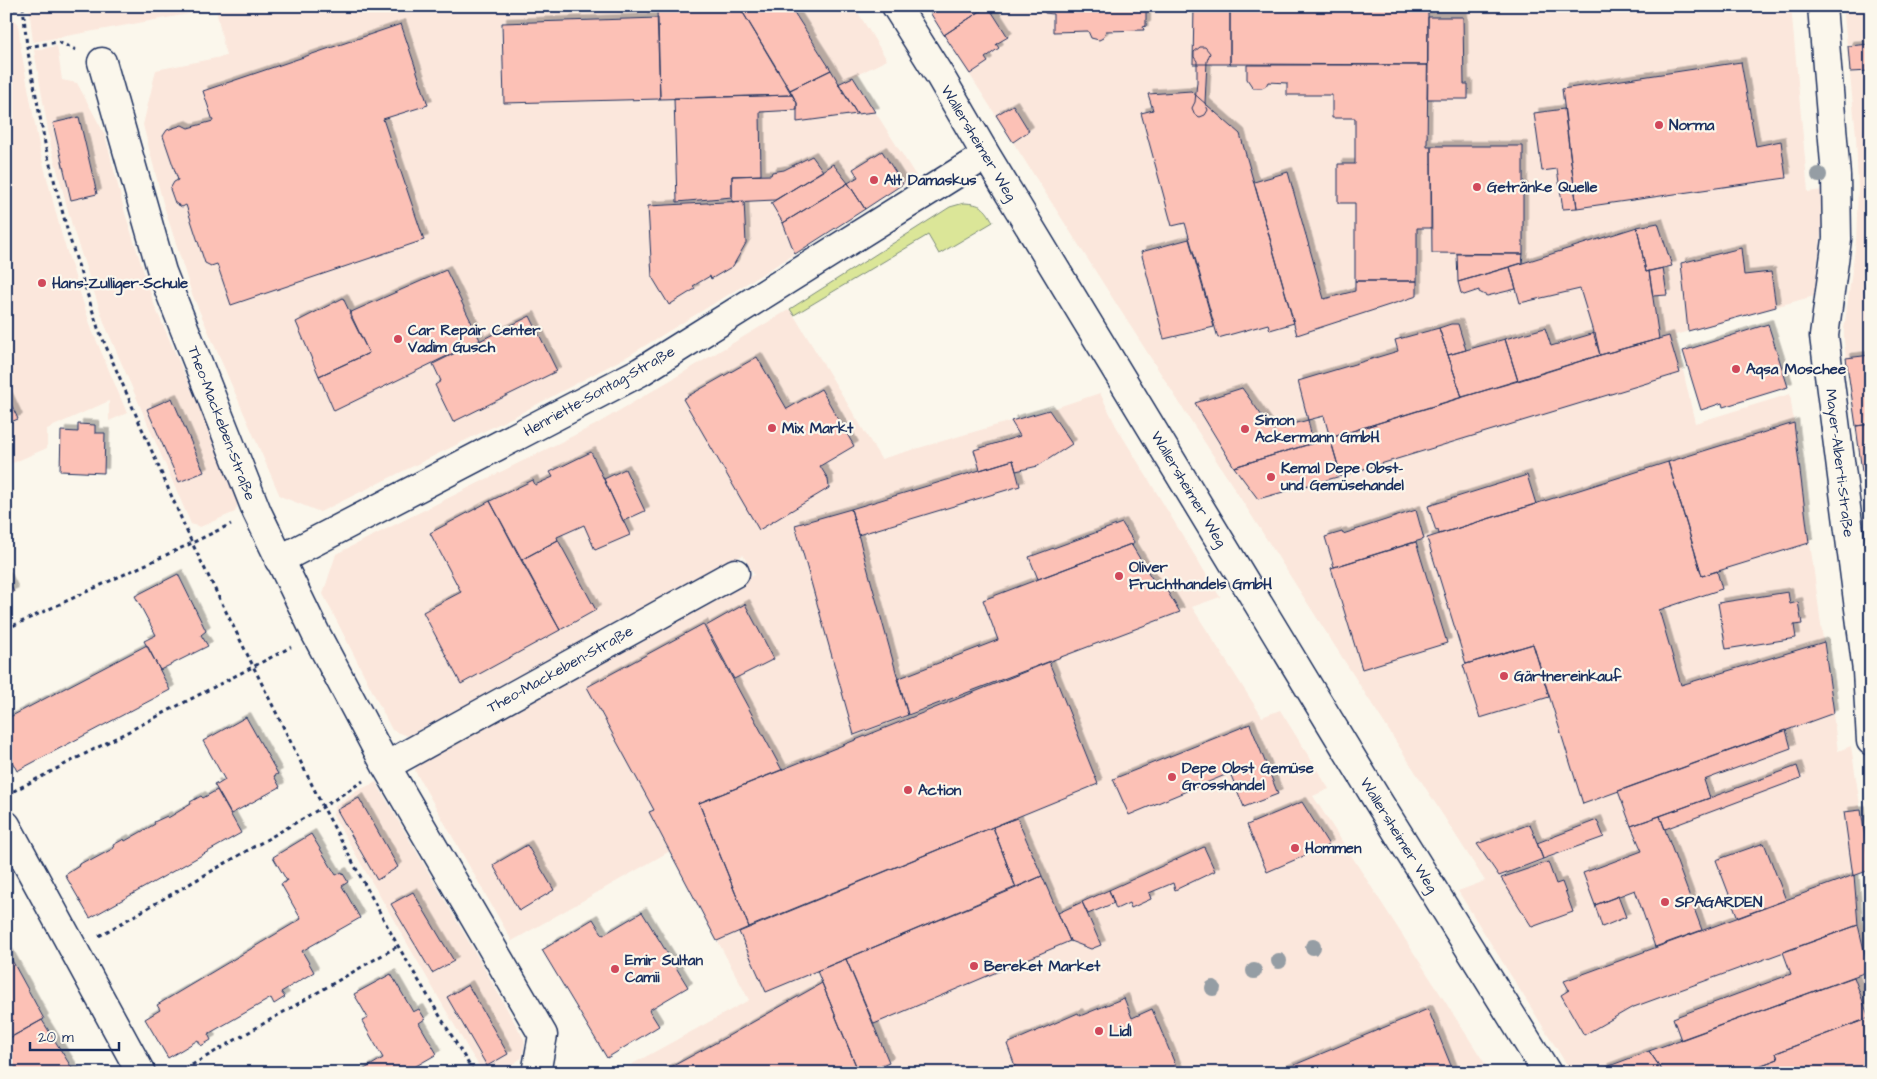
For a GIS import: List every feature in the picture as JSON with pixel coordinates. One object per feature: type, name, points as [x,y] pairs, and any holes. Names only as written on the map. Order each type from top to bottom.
[{"type":"street","name":"Wallersheimer Weg","points":[[896,6],[1382,806],[1547,1073]]},
{"type":"street","name":"Mayer-Alberti-Straße","points":[[1822,6],[1836,176],[1836,230],[1824,336],[1867,671],[1871,741]]},
{"type":"street","name":"Theo-Mackeben-Straße","points":[[102,62],[162,272],[257,512],[316,634],[386,766],[544,1035],[536,1073]]},
{"type":"street","name":"Henriette-Sontag-Straße","points":[[279,560],[640,372],[986,156]]},
{"type":"street","name":"Theo-Mackeben-Straße","points":[[386,766],[734,573]]},
{"type":"street","points":[[6,825],[141,1073]]},
{"type":"path","points":[[6,10],[23,7],[27,47],[46,149],[68,233],[96,319],[192,543],[323,807],[398,946],[474,1073]]},
{"type":"path","points":[[27,47],[58,42],[102,62]]},
{"type":"path","points":[[6,629],[257,512]]},
{"type":"path","points":[[6,796],[316,634]]},
{"type":"path","points":[[74,950],[323,807],[386,766]]},
{"type":"path","points":[[178,1073],[398,946]]},
{"type":"shaded area","points":[[29,6],[854,6],[887,60],[853,77],[916,176],[795,254],[628,356],[519,414],[320,512],[280,496],[192,294],[163,203],[143,125],[156,70],[226,56],[216,9],[33,42]]},
{"type":"shaded area","points":[[926,6],[1791,6],[1808,192],[1830,189],[1822,227],[1814,296],[1675,335],[1695,423],[1790,394],[1838,751],[1851,746],[1870,870],[1854,876],[1871,985],[1871,1073],[1572,1073],[1458,891],[1485,881]]},
{"type":"shaded area","points":[[1843,6],[1871,6],[1871,513],[1867,513],[1844,342],[1844,329],[1856,241],[1858,188],[1856,135]]},
{"type":"shaded area","name":"Hans-Zulliger-Schule","points":[[6,18],[11,18],[18,23],[21,50],[40,151],[62,236],[92,330],[127,413],[109,421],[109,401],[47,429],[47,448],[6,466]]},
{"type":"shaded area","points":[[57,46],[62,80],[77,83],[105,135],[125,213],[155,307],[240,499],[235,512],[200,527],[191,524],[105,325],[73,229],[51,147],[34,50]]},
{"type":"shaded area","points":[[790,309],[881,459],[1049,410],[1100,393],[1116,426],[1220,597],[1192,607],[1262,717],[1280,710],[1329,789],[1313,796],[1491,1073],[616,1073],[749,1000],[670,851],[512,941],[415,771],[419,756],[754,575],[743,555],[408,736],[392,730],[323,594],[336,554],[595,425]]},
{"type":"shaded area","points":[[376,782],[525,1041],[522,1058],[499,1073],[484,1073],[470,1052],[333,815],[335,806],[357,791]]},
{"type":"green space","points":[[964,203],[982,207],[993,222],[939,254],[928,235],[794,315],[790,309],[950,207]]},
{"type":"building","points":[[665,6],[739,6],[792,95],[660,99],[657,11]]},
{"type":"building","points":[[739,6],[790,6],[831,70],[790,90]]},
{"type":"building","points":[[926,6],[988,6],[944,35]]},
{"type":"building","points":[[988,6],[1008,37],[996,44],[999,48],[985,58],[988,62],[970,74],[944,35]]},
{"type":"building","points":[[1038,6],[1141,6],[1141,10],[1146,11],[1146,26],[1143,27],[1144,30],[1106,31],[1103,38],[1099,40],[1091,38],[1088,31],[1053,32],[1053,14],[1045,13]]},
{"type":"building","points":[[1194,6],[1230,6],[1230,64],[1193,64]]},
{"type":"building","points":[[1230,6],[1417,6],[1417,10],[1428,10],[1428,65],[1230,64]]},
{"type":"building","points":[[1428,17],[1463,17],[1464,84],[1468,84],[1468,99],[1427,99]]},
{"type":"building","points":[[658,18],[660,99],[504,103],[502,23]]},
{"type":"building","points":[[401,24],[428,105],[383,119],[424,240],[231,305],[217,264],[211,266],[205,263],[186,205],[182,207],[175,203],[170,189],[174,182],[178,180],[163,136],[167,130],[182,125],[188,128],[213,121],[203,91]]},
{"type":"building","points":[[1871,44],[1871,71],[1850,72],[1848,46]]},
{"type":"building","points":[[1200,47],[1205,47],[1210,53],[1207,61],[1205,103],[1208,110],[1205,115],[1200,117],[1195,115],[1192,108],[1195,102],[1197,82],[1197,61],[1194,57],[1194,52]]},
{"type":"building","name":"Norma","points":[[1741,62],[1756,146],[1781,141],[1786,178],[1577,208],[1562,89]]},
{"type":"building","points":[[1247,65],[1428,65],[1427,146],[1431,146],[1431,228],[1417,228],[1417,281],[1355,281],[1355,203],[1338,203],[1338,164],[1355,164],[1355,118],[1332,118],[1332,95],[1287,95],[1287,83],[1268,82],[1262,88],[1253,88],[1247,79]]},
{"type":"building","points":[[831,70],[857,114],[797,122],[797,103],[790,90]]},
{"type":"building","points":[[853,77],[875,112],[857,114],[838,84]]},
{"type":"building","points":[[1191,91],[1240,134],[1294,323],[1270,330],[1268,324],[1218,338],[1185,223],[1172,226],[1141,113],[1153,110],[1148,94]]},
{"type":"building","points":[[792,95],[797,103],[797,110],[760,112],[761,175],[732,176],[732,197],[677,202],[674,98]]},
{"type":"building","points":[[1013,105],[1029,131],[1013,142],[996,115]]},
{"type":"building","points":[[1564,109],[1577,208],[1563,209],[1557,169],[1542,171],[1534,113]]},
{"type":"building","points":[[79,117],[97,194],[71,200],[53,123]]},
{"type":"building","name":"Getränke Quelle","points":[[1431,146],[1523,146],[1523,254],[1432,253]]},
{"type":"building","points":[[882,151],[903,184],[865,209],[848,183],[858,177],[853,169]]},
{"type":"building","points":[[812,156],[823,171],[775,200],[732,202],[732,176],[771,175],[772,172],[784,170]]},
{"type":"building","points":[[833,164],[848,183],[783,223],[771,203]]},
{"type":"building","points":[[1288,172],[1324,299],[1355,291],[1355,281],[1417,281],[1417,296],[1297,335],[1254,182]]},
{"type":"building","points":[[848,183],[865,209],[795,254],[783,223]]},
{"type":"building","points":[[744,201],[746,243],[733,266],[711,279],[710,276],[693,286],[695,289],[669,305],[652,277],[648,206]]},
{"type":"building","points":[[1658,223],[1672,266],[1646,272],[1637,227]]},
{"type":"building","points":[[1637,227],[1646,272],[1649,271],[1659,339],[1600,355],[1580,289],[1520,303],[1510,267]]},
{"type":"building","points":[[1189,239],[1214,327],[1164,339],[1141,252]]},
{"type":"building","points":[[1741,248],[1744,275],[1771,272],[1776,307],[1688,331],[1681,263]]},
{"type":"building","points":[[1457,254],[1523,254],[1522,263],[1458,282]]},
{"type":"building","points":[[1510,267],[1516,289],[1487,296],[1479,292],[1479,290],[1464,295],[1461,293],[1458,282]]},
{"type":"building","points":[[1663,268],[1667,295],[1653,296],[1649,271]]},
{"type":"building","points":[[446,270],[480,340],[334,411],[319,376],[369,353],[349,313]]},
{"type":"building","points":[[343,298],[369,353],[319,376],[296,322]]},
{"type":"building","points":[[530,316],[557,371],[453,422],[435,385],[441,381],[433,364]]},
{"type":"building","points":[[1458,324],[1466,350],[1448,355],[1439,328]]},
{"type":"building","name":"Aqsa Moschee","points":[[1768,324],[1788,387],[1723,407],[1722,403],[1701,410],[1683,351]]},
{"type":"building","points":[[1439,328],[1462,397],[1330,438],[1324,416],[1308,420],[1298,381],[1398,351],[1395,340]]},
{"type":"building","points":[[1545,328],[1551,346],[1595,333],[1600,355],[1518,381],[1505,339]]},
{"type":"building","points":[[1669,336],[1680,373],[1341,476],[1330,438],[1600,355]]},
{"type":"building","points":[[1505,339],[1518,381],[1462,397],[1448,355]]},
{"type":"building","points":[[1871,355],[1871,424],[1856,426],[1846,358]]},
{"type":"building","name":"Mix Markt","points":[[757,357],[787,409],[821,389],[854,446],[820,466],[828,479],[829,488],[759,530],[683,399]]},
{"type":"building","points":[[1242,388],[1272,430],[1308,420],[1313,443],[1234,467],[1195,403]]},
{"type":"building","points":[[6,393],[18,419],[6,424]]},
{"type":"building","points":[[172,398],[204,472],[179,482],[147,409]]},
{"type":"building","points":[[1049,410],[1072,444],[1038,466],[1016,471],[1013,460],[980,470],[974,450],[1020,436],[1011,421]]},
{"type":"building","points":[[1794,423],[1809,543],[1702,576],[1668,462]]},
{"type":"building","points":[[78,424],[95,425],[95,433],[105,433],[104,473],[60,471],[61,431],[78,432]]},
{"type":"building","points":[[1871,424],[1871,471],[1862,472],[1856,426]]},
{"type":"building","points":[[1330,438],[1341,476],[1258,499],[1234,467]]},
{"type":"building","points":[[591,452],[630,535],[595,550],[584,525],[557,537],[558,540],[521,560],[490,501],[533,480],[535,485],[553,477],[550,472]]},
{"type":"building","points":[[1013,460],[1020,486],[858,535],[851,509]]},
{"type":"building","points":[[1668,462],[1702,576],[1717,571],[1722,589],[1659,610],[1681,685],[1824,642],[1834,713],[1583,804],[1533,644],[1466,664],[1427,538]]},
{"type":"building","points":[[625,469],[645,511],[623,521],[604,479]]},
{"type":"building","points":[[1527,475],[1536,504],[1439,534],[1438,530],[1436,531],[1428,506]]},
{"type":"building","points":[[490,501],[560,630],[461,684],[423,612],[461,592],[430,533]]},
{"type":"building","points":[[851,509],[908,715],[854,735],[795,525]]},
{"type":"building","points":[[1416,510],[1424,539],[1334,567],[1325,537],[1342,532],[1343,534]]},
{"type":"building","points":[[1122,523],[1134,542],[1132,546],[1131,544],[1038,579],[1029,557]]},
{"type":"building","points":[[558,540],[596,610],[560,630],[521,560]]},
{"type":"building","points":[[1416,542],[1447,643],[1362,669],[1331,568]]},
{"type":"building","points":[[1131,544],[1159,590],[1167,591],[1180,612],[908,715],[897,679],[998,640],[983,600]]},
{"type":"building","points":[[178,574],[206,631],[201,635],[208,646],[160,670],[144,641],[156,635],[135,596]]},
{"type":"building","points":[[6,576],[14,592],[6,596]]},
{"type":"building","points":[[1788,592],[1790,604],[1798,602],[1802,624],[1794,625],[1796,638],[1726,649],[1718,603]]},
{"type":"building","points":[[745,604],[774,659],[734,679],[706,626]]},
{"type":"building","points":[[703,624],[782,770],[699,803],[749,927],[717,941],[649,812],[654,810],[587,687]]},
{"type":"building","points":[[1533,644],[1549,697],[1480,718],[1463,665]]},
{"type":"building","points":[[147,645],[170,690],[17,771],[6,750],[6,719]]},
{"type":"building","name":"Action","points":[[1049,662],[1098,784],[749,927],[699,803]]},
{"type":"building","points":[[246,717],[278,774],[274,776],[280,787],[231,814],[214,784],[216,783],[217,785],[225,780],[203,741]]},
{"type":"building","points":[[1250,724],[1278,794],[1244,807],[1230,773],[1129,815],[1113,779]]},
{"type":"building","points":[[1786,730],[1791,748],[1704,780],[1710,798],[1631,826],[1618,791]]},
{"type":"building","points":[[1797,766],[1801,778],[1665,829],[1660,816]]},
{"type":"building","points":[[217,790],[241,833],[90,918],[65,875],[78,865],[89,859],[90,861],[114,848],[113,845],[124,839],[125,841],[155,824],[154,822],[167,816],[168,818],[191,804],[190,802],[201,796],[203,798]]},
{"type":"building","points":[[359,798],[398,867],[377,880],[337,810]]},
{"type":"building","points":[[1302,802],[1329,845],[1267,872],[1247,825]]},
{"type":"building","points":[[1861,810],[1870,870],[1853,876],[1844,812]]},
{"type":"building","points":[[1660,816],[1702,930],[1655,947],[1635,890],[1595,905],[1583,873],[1642,851],[1631,826]]},
{"type":"building","points":[[1017,818],[1042,876],[1016,888],[993,827]]},
{"type":"building","points":[[1597,820],[1604,837],[1543,859],[1537,843]]},
{"type":"building","points":[[1530,824],[1543,859],[1499,876],[1477,844]]},
{"type":"building","points":[[993,827],[1016,888],[766,992],[739,932]]},
{"type":"building","points":[[311,834],[336,875],[342,872],[348,882],[342,886],[360,918],[302,951],[314,972],[281,992],[285,997],[274,1004],[271,998],[208,1034],[211,1040],[201,1046],[198,1040],[168,1058],[145,1019],[160,1010],[157,1005],[301,919],[281,884],[287,881],[273,857]]},
{"type":"building","points":[[1764,843],[1786,900],[1738,918],[1716,860]]},
{"type":"building","points":[[527,845],[554,890],[519,911],[493,865]]},
{"type":"building","points":[[1204,847],[1215,871],[1175,890],[1173,883],[1149,893],[1151,899],[1131,908],[1129,903],[1116,909],[1109,890]]},
{"type":"building","points":[[1548,862],[1556,884],[1562,882],[1573,912],[1532,927],[1501,878]]},
{"type":"building","points":[[1854,875],[1858,925],[1631,1008],[1584,1035],[1561,995],[1569,990],[1564,981]]},
{"type":"building","points":[[1042,876],[1070,941],[874,1024],[846,959]]},
{"type":"building","points":[[1109,890],[1114,903],[1088,914],[1082,902]]},
{"type":"building","points":[[413,892],[454,961],[432,973],[391,904]]},
{"type":"building","points":[[1618,896],[1626,917],[1602,927],[1595,905]]},
{"type":"building","points":[[1082,902],[1101,945],[1091,949],[1070,941],[1058,913]]},
{"type":"building","name":"Emir Sultan Camii","points":[[642,912],[688,987],[649,1010],[659,1026],[607,1058],[542,950],[593,919],[603,935]]},
{"type":"building","points":[[1858,925],[1869,971],[1681,1040],[1673,1018],[1791,974],[1783,952]]},
{"type":"building","points":[[6,953],[8,953],[44,1019],[6,1040]]},
{"type":"building","points":[[846,959],[889,1062],[862,1073],[859,1073],[817,971]]},
{"type":"building","points":[[391,974],[413,1012],[419,1009],[425,1019],[419,1023],[437,1054],[404,1073],[358,1073],[383,1058],[362,1021],[368,1018],[354,994]]},
{"type":"building","points":[[1854,977],[1869,1018],[1776,1053],[1778,1059],[1740,1073],[1664,1073],[1649,1051]]},
{"type":"building","points":[[822,983],[859,1073],[660,1073],[730,1035]]},
{"type":"building","points":[[468,985],[508,1054],[487,1066],[447,997]]},
{"type":"building","name":"Lidl","points":[[1124,998],[1132,1018],[1152,1009],[1178,1071],[1173,1073],[1000,1073],[1015,1066],[1007,1044],[1078,1013],[1080,1016]]},
{"type":"building","points":[[1428,1009],[1454,1073],[1275,1073]]},
{"type":"building","points":[[1869,1018],[1871,1073],[1740,1073],[1778,1059],[1776,1053]]},
{"type":"building","points":[[42,1020],[75,1073],[7,1073],[6,1071],[12,1068],[6,1058],[6,1040]]},
{"type":"building","points":[[1649,1051],[1664,1073],[1608,1073],[1604,1068]]},
{"type":"place","name":"Norma","points":[[1659,125]]},
{"type":"place","name":"Alt Damaskus","points":[[874,180]]},
{"type":"place","name":"Getränke Quelle","points":[[1477,187]]},
{"type":"place","name":"Hans-Zulliger-Schule","points":[[42,283]]},
{"type":"place","name":"Car Repair Center Vadim Gusch","points":[[398,339]]},
{"type":"place","name":"Aqsa Moschee","points":[[1736,369]]},
{"type":"place","name":"Mix Markt","points":[[772,428]]},
{"type":"place","name":"Simon Ackermann GmbH","points":[[1245,429]]},
{"type":"place","name":"Kemal Depe Obst- und Gemüsehandel","points":[[1271,477]]},
{"type":"place","name":"Oliver Fruchthandels GmbH","points":[[1119,576]]},
{"type":"place","name":"Gärtnereinkauf","points":[[1504,676]]},
{"type":"place","name":"Depe Obst Gemüse Grosshandel","points":[[1172,777]]},
{"type":"place","name":"Action","points":[[908,790]]},
{"type":"place","name":"Hommen","points":[[1295,848]]},
{"type":"place","name":"SPAGARDEN","points":[[1665,902]]},
{"type":"place","name":"Bereket Market","points":[[974,966]]},
{"type":"place","name":"Emir Sultan Camii","points":[[615,969]]},
{"type":"place","name":"Lidl","points":[[1099,1031]]}]
